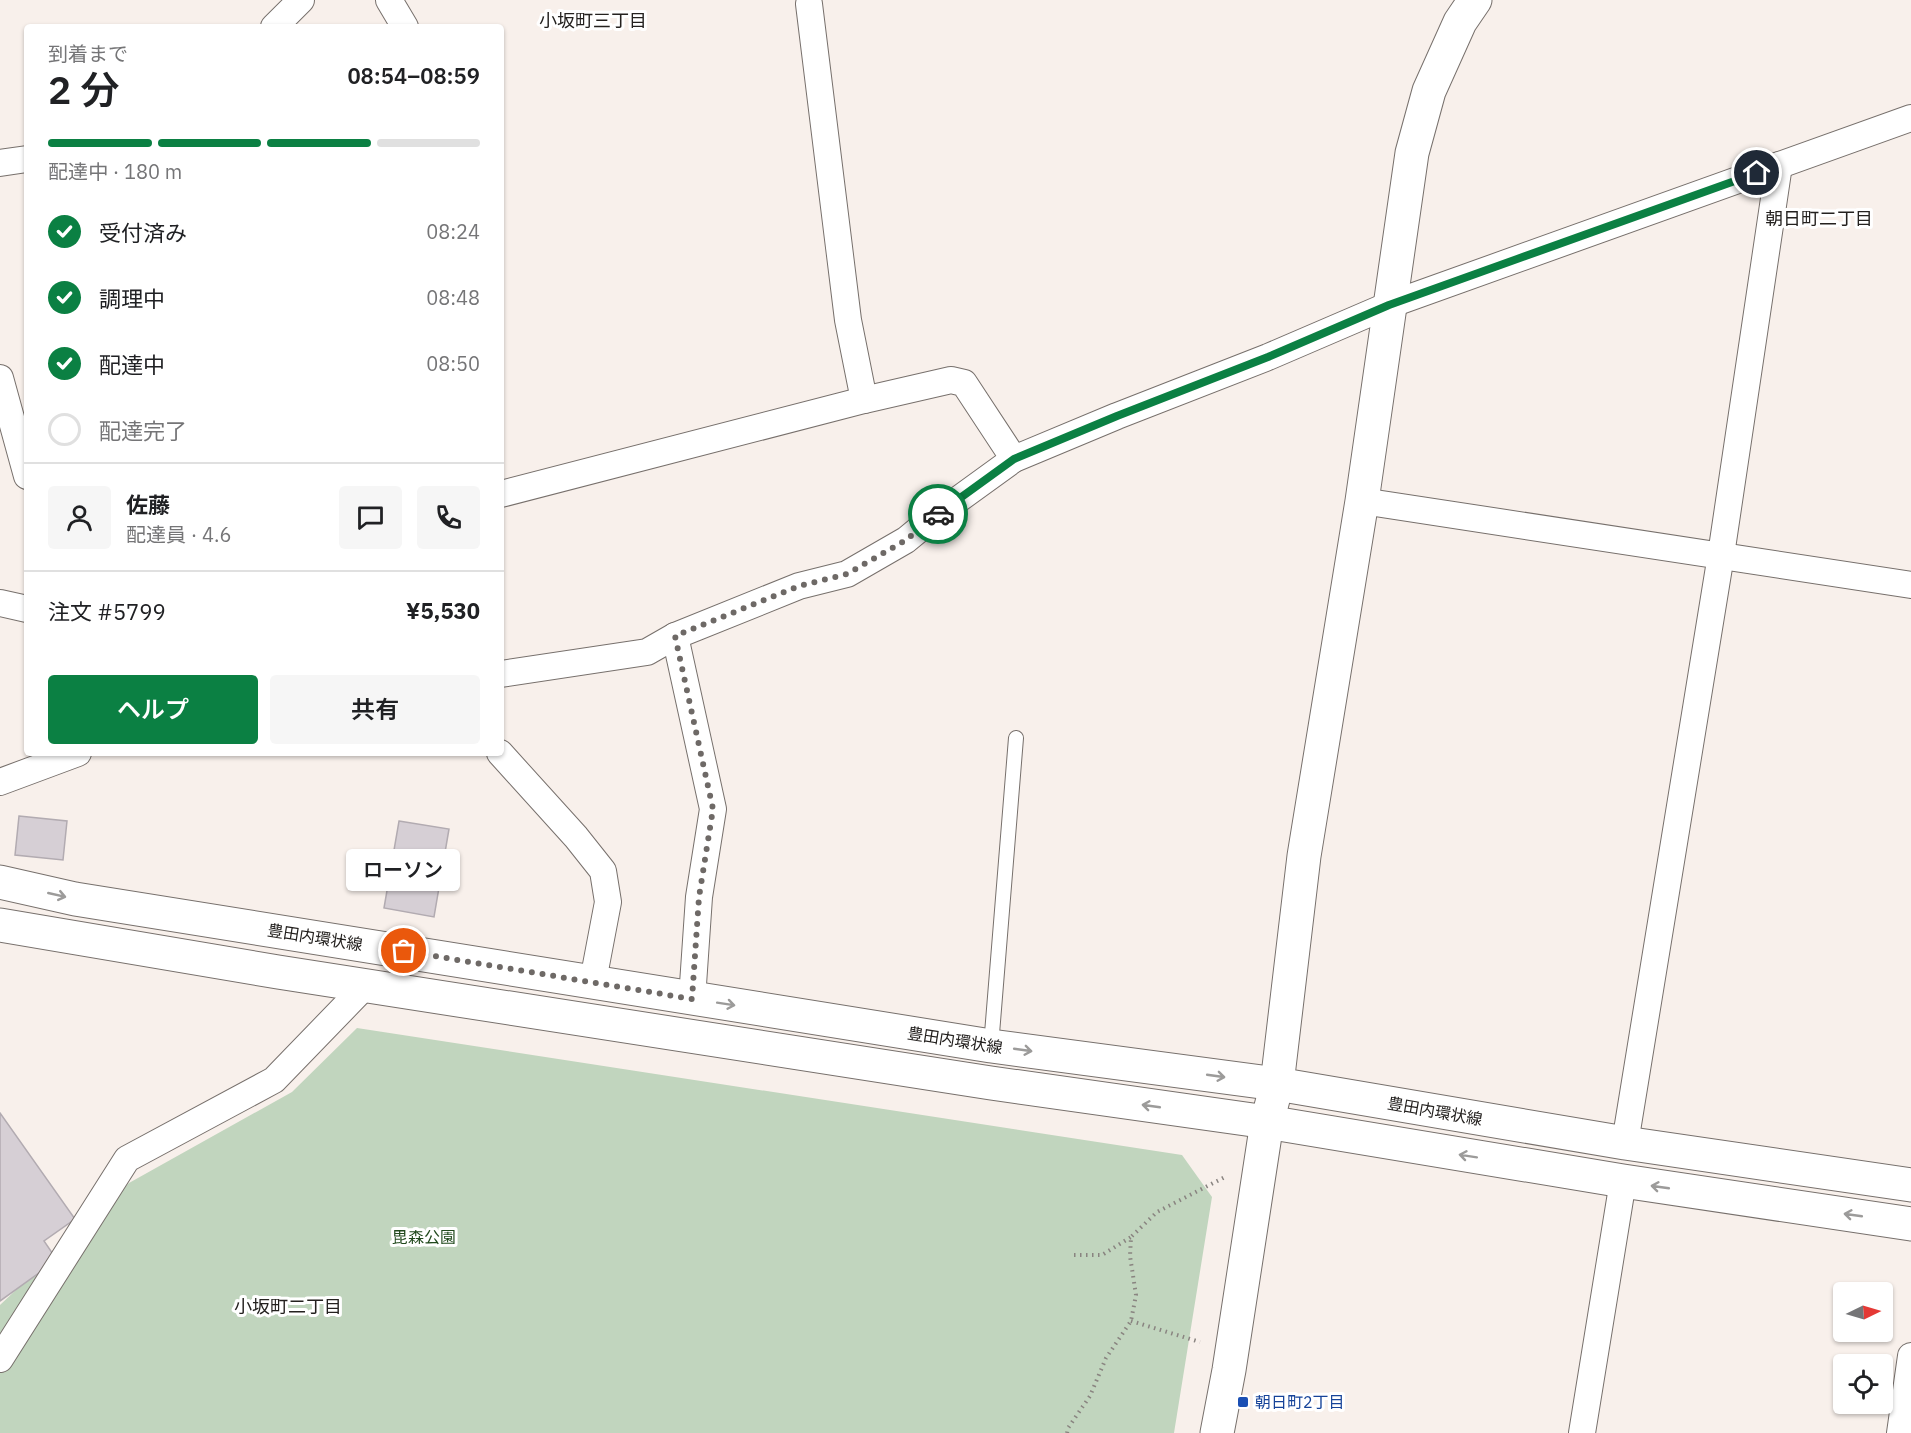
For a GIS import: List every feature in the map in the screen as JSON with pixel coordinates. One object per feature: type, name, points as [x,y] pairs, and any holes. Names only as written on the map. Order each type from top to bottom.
[{"type":"street","points":[[277,24],[301,0]]},
{"type":"street","points":[[389,0],[403,24]]},
{"type":"street","points":[[1217,1433],[1232,1352],[1267,1122],[1277,1084],[1304,856],[1362,501],[1412,153],[1429,91],[1460,22],[1475,0]]},
{"type":"street","points":[[809,4],[848,320],[864,400]]},
{"type":"street","points":[[504,674],[647,652],[675,636],[799,586],[847,574],[906,540],[1014,459],[1268,357],[1389,305],[1911,118]]},
{"type":"street","points":[[0,163],[24,159]]},
{"type":"street","points":[[1625,1143],[1721,555],[1779,165]]},
{"type":"street","points":[[0,378],[24,465]]},
{"type":"street","points":[[504,493],[864,400],[951,380],[964,383],[1014,459]]},
{"type":"street","points":[[1362,501],[1911,585]]},
{"type":"street","points":[[0,603],[24,608]]},
{"type":"street","points":[[675,636],[713,809],[699,897],[692,999]]},
{"type":"street","points":[[0,782],[70,756]]},
{"type":"street","points":[[503,756],[576,837],[603,871],[608,902],[592,981]]},
{"type":"street","name":"豊田内環状線","points":[[0,882],[75,899],[692,999],[991,1046],[1277,1084],[1625,1143],[1911,1185]]},
{"type":"street","points":[[0,926],[365,986],[991,1083],[1267,1122],[1623,1181],[1911,1224]]},
{"type":"street","points":[[0,1359],[127,1160],[274,1080],[365,986]]},
{"type":"street","points":[[1582,1433],[1623,1181]]},
{"type":"street","points":[[1899,1433],[1911,1356]]},
{"type":"lane","points":[[991,1046],[1016,738]]},
{"type":"path","points":[[1074,1255],[1102,1255],[1131,1237],[1157,1212],[1262,1158]]},
{"type":"path","points":[[1067,1433],[1090,1396],[1107,1358],[1131,1321],[1136,1295],[1130,1256],[1131,1237]]},
{"type":"path","points":[[1131,1321],[1232,1352]]},
{"type":"green space","name":"毘森公園","points":[[357,1028],[1182,1155],[1212,1197],[1174,1433],[0,1433],[0,1305],[129,1183],[292,1092]]},
{"type":"building","points":[[19,816],[67,821],[63,860],[15,855]]},
{"type":"building","points":[[399,821],[449,829],[434,917],[384,908]]},
{"type":"building","points":[[0,1113],[75,1219],[44,1241],[57,1260],[0,1301]]},
{"type":"way so far","points":[[404,951],[692,999],[699,897],[713,809],[675,636],[799,586],[847,574],[906,540],[938,514]]},
{"type":"place","name":"ローソン","points":[[404,951]]},
{"type":"place","name":"朝日町2丁目","points":[[1243,1402]]},
{"type":"district","name":"小坂町三丁目","points":[[593,21]]},
{"type":"district","name":"朝日町二丁目","points":[[1819,219]]},
{"type":"district","name":"小坂町二丁目","points":[[288,1307]]},
{"type":"route","points":[[938,514],[1014,459],[1117,416],[1268,357],[1389,305],[1757,173]]}]
